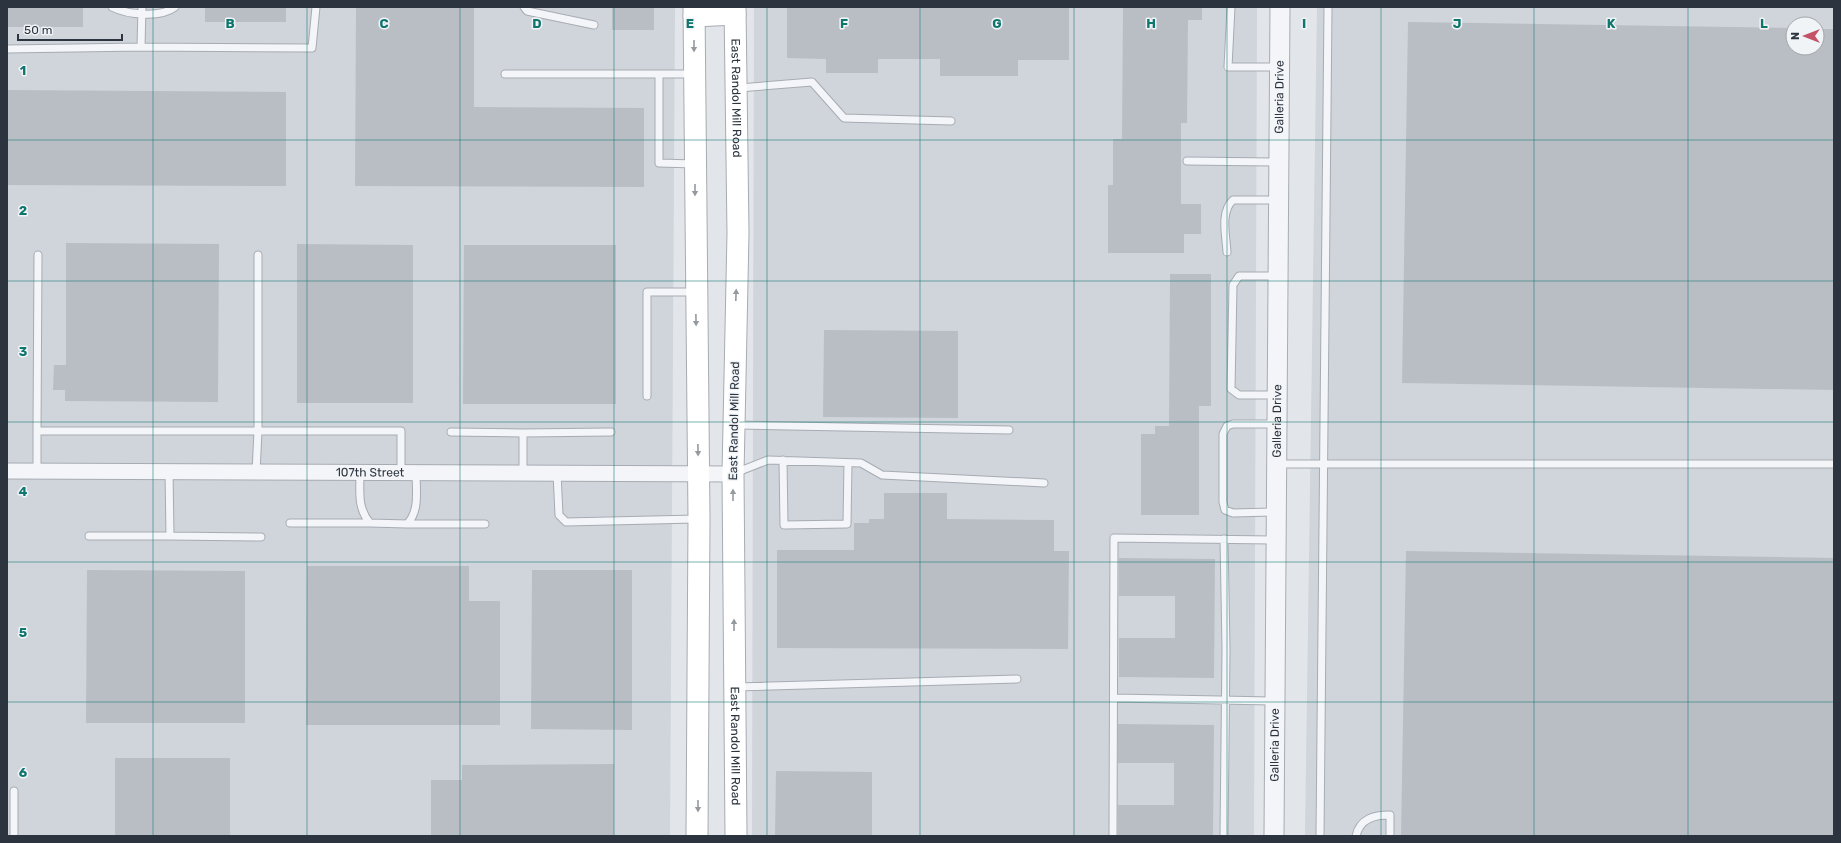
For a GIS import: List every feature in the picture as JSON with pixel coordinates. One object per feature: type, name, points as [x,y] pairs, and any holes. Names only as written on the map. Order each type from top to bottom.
[{"type":"main road","points":[[697,836],[698,474],[694,12],[735,11]]},
{"type":"main road","name":"East Randol Mill Road","points":[[735,11],[738,233],[733,474],[736,836]]},
{"type":"street","name":"Galleria Drive","points":[[1274,836],[1280,7]]},
{"type":"street","name":"107th Street","points":[[7,471],[733,474]]},
{"type":"lane","points":[[112,7],[122,12],[170,12],[176,7]]},
{"type":"lane","points":[[7,49],[142,47],[312,48],[316,7]]},
{"type":"lane","points":[[524,7],[527,12],[594,25]]},
{"type":"lane","points":[[1231,7],[1228,68],[1279,68]]},
{"type":"lane","points":[[1320,836],[1328,7]]},
{"type":"lane","points":[[142,11],[142,47]]},
{"type":"lane","points":[[506,74],[694,74]]},
{"type":"lane","points":[[659,74],[659,163],[695,164]]},
{"type":"lane","points":[[736,89],[812,82],[844,118],[951,121]]},
{"type":"lane","points":[[1187,161],[1279,162]]},
{"type":"lane","points":[[1227,252],[1225,216],[1228,205],[1234,200],[1278,200]]},
{"type":"lane","points":[[37,471],[38,254]]},
{"type":"lane","points":[[256,472],[258,431],[258,255]]},
{"type":"lane","points":[[1277,395],[1239,395],[1231,389],[1233,285],[1238,276],[1278,276]]},
{"type":"lane","points":[[647,396],[647,292],[696,292]]},
{"type":"lane","points":[[1276,424],[1234,424],[1227,426],[1223,434],[1223,495],[1225,510],[1233,513],[1276,512]]},
{"type":"lane","points":[[734,425],[1009,430]]},
{"type":"lane","points":[[37,431],[401,431],[416,509],[413,518],[407,524]]},
{"type":"lane","points":[[451,432],[611,432]]},
{"type":"lane","points":[[523,433],[523,473]]},
{"type":"lane","points":[[733,474],[768,460],[783,460],[860,463],[882,475],[1044,483]]},
{"type":"lane","points":[[783,460],[784,525],[847,524],[848,463]]},
{"type":"lane","points":[[1276,464],[1834,464]]},
{"type":"lane","points":[[169,471],[170,536]]},
{"type":"lane","points":[[360,472],[361,506],[363,514],[370,523]]},
{"type":"lane","points":[[557,473],[559,515],[566,522],[698,519]]},
{"type":"lane","points":[[290,523],[485,524]]},
{"type":"lane","points":[[89,536],[261,537]]},
{"type":"lane","points":[[1113,836],[1114,538],[1276,540]]},
{"type":"lane","points":[[1224,539],[1226,649],[1224,836]]},
{"type":"lane","points":[[734,687],[1017,679]]},
{"type":"lane","points":[[1114,698],[1275,701]]},
{"type":"lane","points":[[14,791],[14,836]]},
{"type":"lane","points":[[1356,836],[1362,824],[1368,818],[1376,815],[1390,815],[1390,836]]},
{"type":"shaded area","points":[[7,7],[675,7],[670,836],[7,836]]},
{"type":"shaded area","points":[[754,7],[1257,7],[1254,836],[752,836]]},
{"type":"shaded area","points":[[1317,7],[1834,7],[1834,836],[1305,836]]},
{"type":"building","points":[[7,7],[83,7],[83,27],[7,27]]},
{"type":"building","points":[[205,7],[286,7],[286,22],[205,22]]},
{"type":"building","points":[[356,7],[474,7],[474,107],[644,108],[644,187],[355,186]]},
{"type":"building","points":[[612,7],[654,7],[654,30],[612,30]]},
{"type":"building","points":[[787,7],[1069,7],[1069,60],[1018,60],[1018,76],[940,76],[940,59],[878,59],[878,73],[826,73],[826,59],[787,58]]},
{"type":"building","points":[[1123,7],[1202,7],[1202,20],[1188,20],[1187,123],[1181,123],[1181,204],[1201,204],[1201,234],[1184,234],[1184,253],[1108,253],[1108,185],[1113,185],[1113,139],[1122,139]]},
{"type":"building","points":[[1408,22],[1785,28],[1785,56],[1825,56],[1825,29],[1834,29],[1834,390],[1402,383]]},
{"type":"building","points":[[7,90],[286,92],[286,186],[7,185]]},
{"type":"building","points":[[66,243],[219,244],[218,402],[65,401],[65,390],[53,390],[54,365],[66,365]]},
{"type":"building","points":[[297,244],[413,245],[413,403],[297,403]]},
{"type":"building","points":[[464,245],[616,245],[616,404],[463,404]]},
{"type":"building","points":[[1170,274],[1211,274],[1211,406],[1199,406],[1199,515],[1141,515],[1141,434],[1155,434],[1155,426],[1169,426]]},
{"type":"building","points":[[824,330],[958,331],[958,418],[823,417]]},
{"type":"building","points":[[884,493],[947,493],[947,519],[1054,520],[1054,551],[1069,551],[1068,649],[777,648],[777,550],[854,550],[854,523],[869,523],[869,519],[884,519]]},
{"type":"building","points":[[1406,551],[1834,558],[1834,836],[1401,836]]},
{"type":"building","points":[[1119,558],[1215,559],[1214,678],[1119,677],[1119,638],[1175,638],[1175,596],[1119,596]]},
{"type":"building","points":[[307,566],[469,566],[469,601],[500,601],[500,725],[306,725]]},
{"type":"building","points":[[87,570],[245,571],[245,723],[86,723]]},
{"type":"building","points":[[532,570],[632,570],[632,730],[531,729]]},
{"type":"building","points":[[1118,724],[1214,725],[1213,836],[1118,836],[1118,805],[1174,805],[1174,763],[1118,763]]},
{"type":"building","points":[[115,758],[230,758],[230,836],[115,836]]},
{"type":"building","points":[[614,764],[614,836],[431,836],[431,780],[462,780],[462,765]]},
{"type":"building","points":[[776,771],[872,772],[872,836],[775,836]]}]
